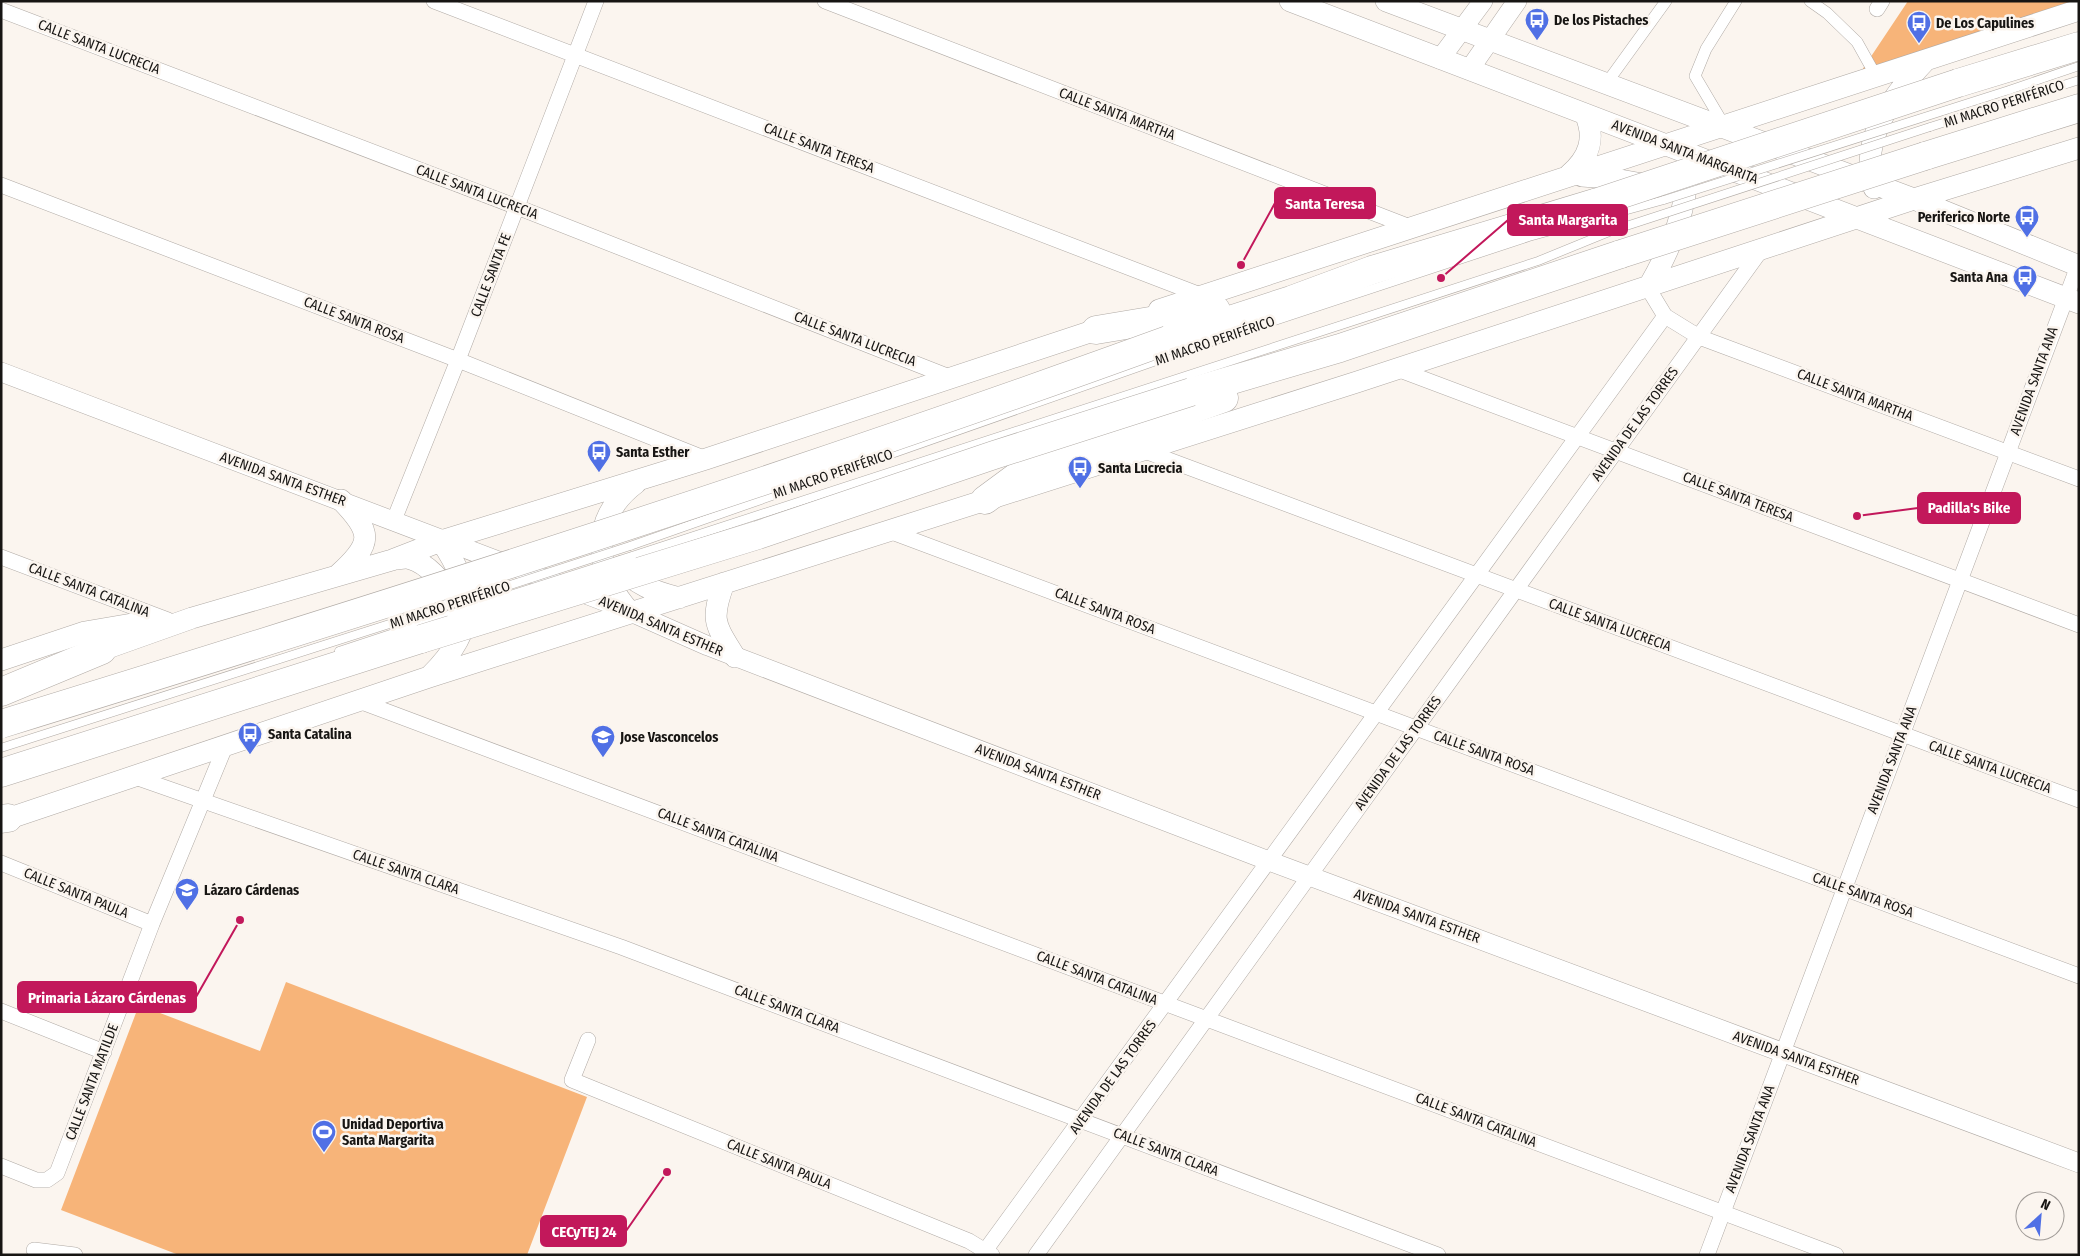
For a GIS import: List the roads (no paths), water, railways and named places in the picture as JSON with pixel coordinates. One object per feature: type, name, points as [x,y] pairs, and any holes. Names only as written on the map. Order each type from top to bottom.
[{"type":"highway","points":[[1096,330],[1212,311],[1372,270],[1598,202],[1958,82],[2079,46]]},
{"type":"highway","points":[[1,773],[421,639],[758,535],[994,455],[1191,392],[1340,348],[1924,156],[2079,108]]},
{"type":"highway","points":[[1,724],[320,626],[692,506],[979,409],[1168,340],[1291,300],[1372,270]]},
{"type":"highway","points":[[986,500],[1027,469],[1268,382],[1303,359]]},
{"type":"highway","points":[[1,692],[102,650]]},
{"type":"main road","name":"AVENIDA SANTA MARGARITA","points":[[1290,1],[1586,114],[1678,145],[1858,219],[2072,300]]},
{"type":"main road","points":[[1386,1],[1660,105],[1721,126],[1873,186],[1920,198],[2079,266]]},
{"type":"main road","points":[[102,650],[176,623],[392,560],[441,541],[706,459],[1569,175],[1678,145],[1721,126],[2079,10]]},
{"type":"main road","points":[[1908,238],[1893,226],[1882,211],[1873,186],[1868,160],[1882,119],[1908,79],[1926,59]]},
{"type":"main road","points":[[1648,288],[1666,254],[1679,223],[1688,178],[1678,145],[1660,105]]},
{"type":"main road","points":[[1569,175],[1582,164],[1590,148],[1591,131],[1586,114]]},
{"type":"main road","points":[[1882,119],[1880,142],[1887,164],[1902,185],[1920,198]]},
{"type":"main road","points":[[4,819],[429,677],[1397,369],[2079,148]]},
{"type":"main road","points":[[1569,175],[1609,178],[1650,185],[1667,193],[1676,207],[1679,223]]},
{"type":"main road","points":[[631,613],[612,590],[603,564],[603,536],[609,516],[619,498],[640,480]]},
{"type":"main road","points":[[336,576],[361,552],[365,538],[357,516],[341,500]]},
{"type":"main road","points":[[609,516],[616,557],[624,570],[637,582],[654,591],[679,598]]},
{"type":"main road","points":[[429,677],[450,655],[460,636],[466,617],[466,591],[458,566],[441,541]]},
{"type":"main road","points":[[392,560],[409,558],[430,570],[441,580],[458,605],[460,636]]},
{"type":"main road","points":[[724,583],[716,607],[717,628],[735,657]]},
{"type":"main road","points":[[1,660],[85,632],[132,624],[176,623]]},
{"type":"street","name":"CALLE SANTA TERESA","points":[[434,1],[1203,296]]},
{"type":"street","name":"CALLE SANTA FE","points":[[394,520],[458,360],[596,1]]},
{"type":"street","name":"CALLE SANTA MARTHA","points":[[825,1],[1410,227]]},
{"type":"street","points":[[1440,59],[1483,1]]},
{"type":"street","points":[[1469,70],[1517,1]]},
{"type":"street","points":[[1606,84],[1666,1]]},
{"type":"street","points":[[1721,126],[1695,76],[1706,50],[1736,1]]},
{"type":"street","points":[[1810,1],[1827,13],[1857,42],[1876,76]]},
{"type":"street","name":"CALLE SANTA LUCRECIA","points":[[1,10],[517,207],[952,378]]},
{"type":"street","name":"CALLE SANTA ROSA","points":[[1,185],[458,360],[706,459]]},
{"type":"street","name":"AVENIDA DE LAS TORRES","points":[[1036,1255],[1761,250]]},
{"type":"street","name":"AVENIDA SANTA ANA","points":[[1707,1255],[2008,453],[2072,300],[2079,266]]},
{"type":"street","name":"CALLE SANTA MARTHA","points":[[1648,288],[1665,316],[1698,337],[2079,479]]},
{"type":"street","name":"AVENIDA DE LAS TORRES","points":[[987,1253],[1665,316]]},
{"type":"street","name":"CALLE SANTA TERESA","points":[[1397,369],[2079,625]]},
{"type":"street","name":"AVENIDA SANTA ESTHER","points":[[1,372],[394,520],[441,541],[631,613],[735,657],[1270,861],[2079,1163]]},
{"type":"street","name":"CALLE SANTA LUCRECIA","points":[[1142,450],[2079,800]]},
{"type":"street","name":"CALLE SANTA ROSA","points":[[889,531],[2079,976]]},
{"type":"street","name":"CALLE SANTA CATALINA","points":[[1,557],[176,623]]},
{"type":"street","name":"CALLE SANTA CATALINA","points":[[359,700],[1836,1255]]},
{"type":"street","name":"CALLE SANTA MATILDE","points":[[1,1166],[36,1180],[47,1180],[57,1173],[152,924],[225,746]]},
{"type":"street","name":"CALLE SANTA CLARA","points":[[132,776],[621,947],[1438,1255]]},
{"type":"street","name":"CALLE SANTA PAULA","points":[[1,863],[152,924]]},
{"type":"street","points":[[1,1011],[104,1052]]},
{"type":"street","name":"CALLE SANTA PAULA","points":[[588,1040],[572,1080],[969,1241],[987,1253]]},
{"type":"street","points":[[34,1250],[75,1255]]},
{"type":"lane","name":"MI MACRO PERIFÉRICO","points":[[1,748],[630,546],[1199,346],[1529,237],[1664,200],[2079,66]]},
{"type":"lane","name":"MI MACRO PERIFÉRICO","points":[[333,653],[1538,261],[1614,230],[2079,80]]},
{"type":"place","name":"De los Pistaches","points":[[1537,41]]},
{"type":"place","name":"De Los Capulines","points":[[1919,44]]},
{"type":"place","name":"Periferico Norte","points":[[2027,238]]},
{"type":"place","name":"Santa Teresa","points":[[1241,265]]},
{"type":"place","name":"Santa Margarita","points":[[1441,278]]},
{"type":"place","name":"Santa Ana","points":[[2025,298]]},
{"type":"place","name":"Santa Esther","points":[[599,473]]},
{"type":"place","name":"Santa Lucrecia","points":[[1080,489]]},
{"type":"place","name":"Padilla's Bike","points":[[1857,516]]},
{"type":"place","name":"Santa Catalina","points":[[250,755]]},
{"type":"place","name":"Jose Vasconcelos","points":[[603,758]]},
{"type":"place","name":"Lázaro Cárdenas","points":[[187,911]]},
{"type":"place","name":"Primaria Lázaro Cárdenas","points":[[240,920]]},
{"type":"place","name":"Unidad Deportiva Santa Margarita","points":[[324,1153]]},
{"type":"place","name":"CECyTEJ 24","points":[[667,1172]]}]
